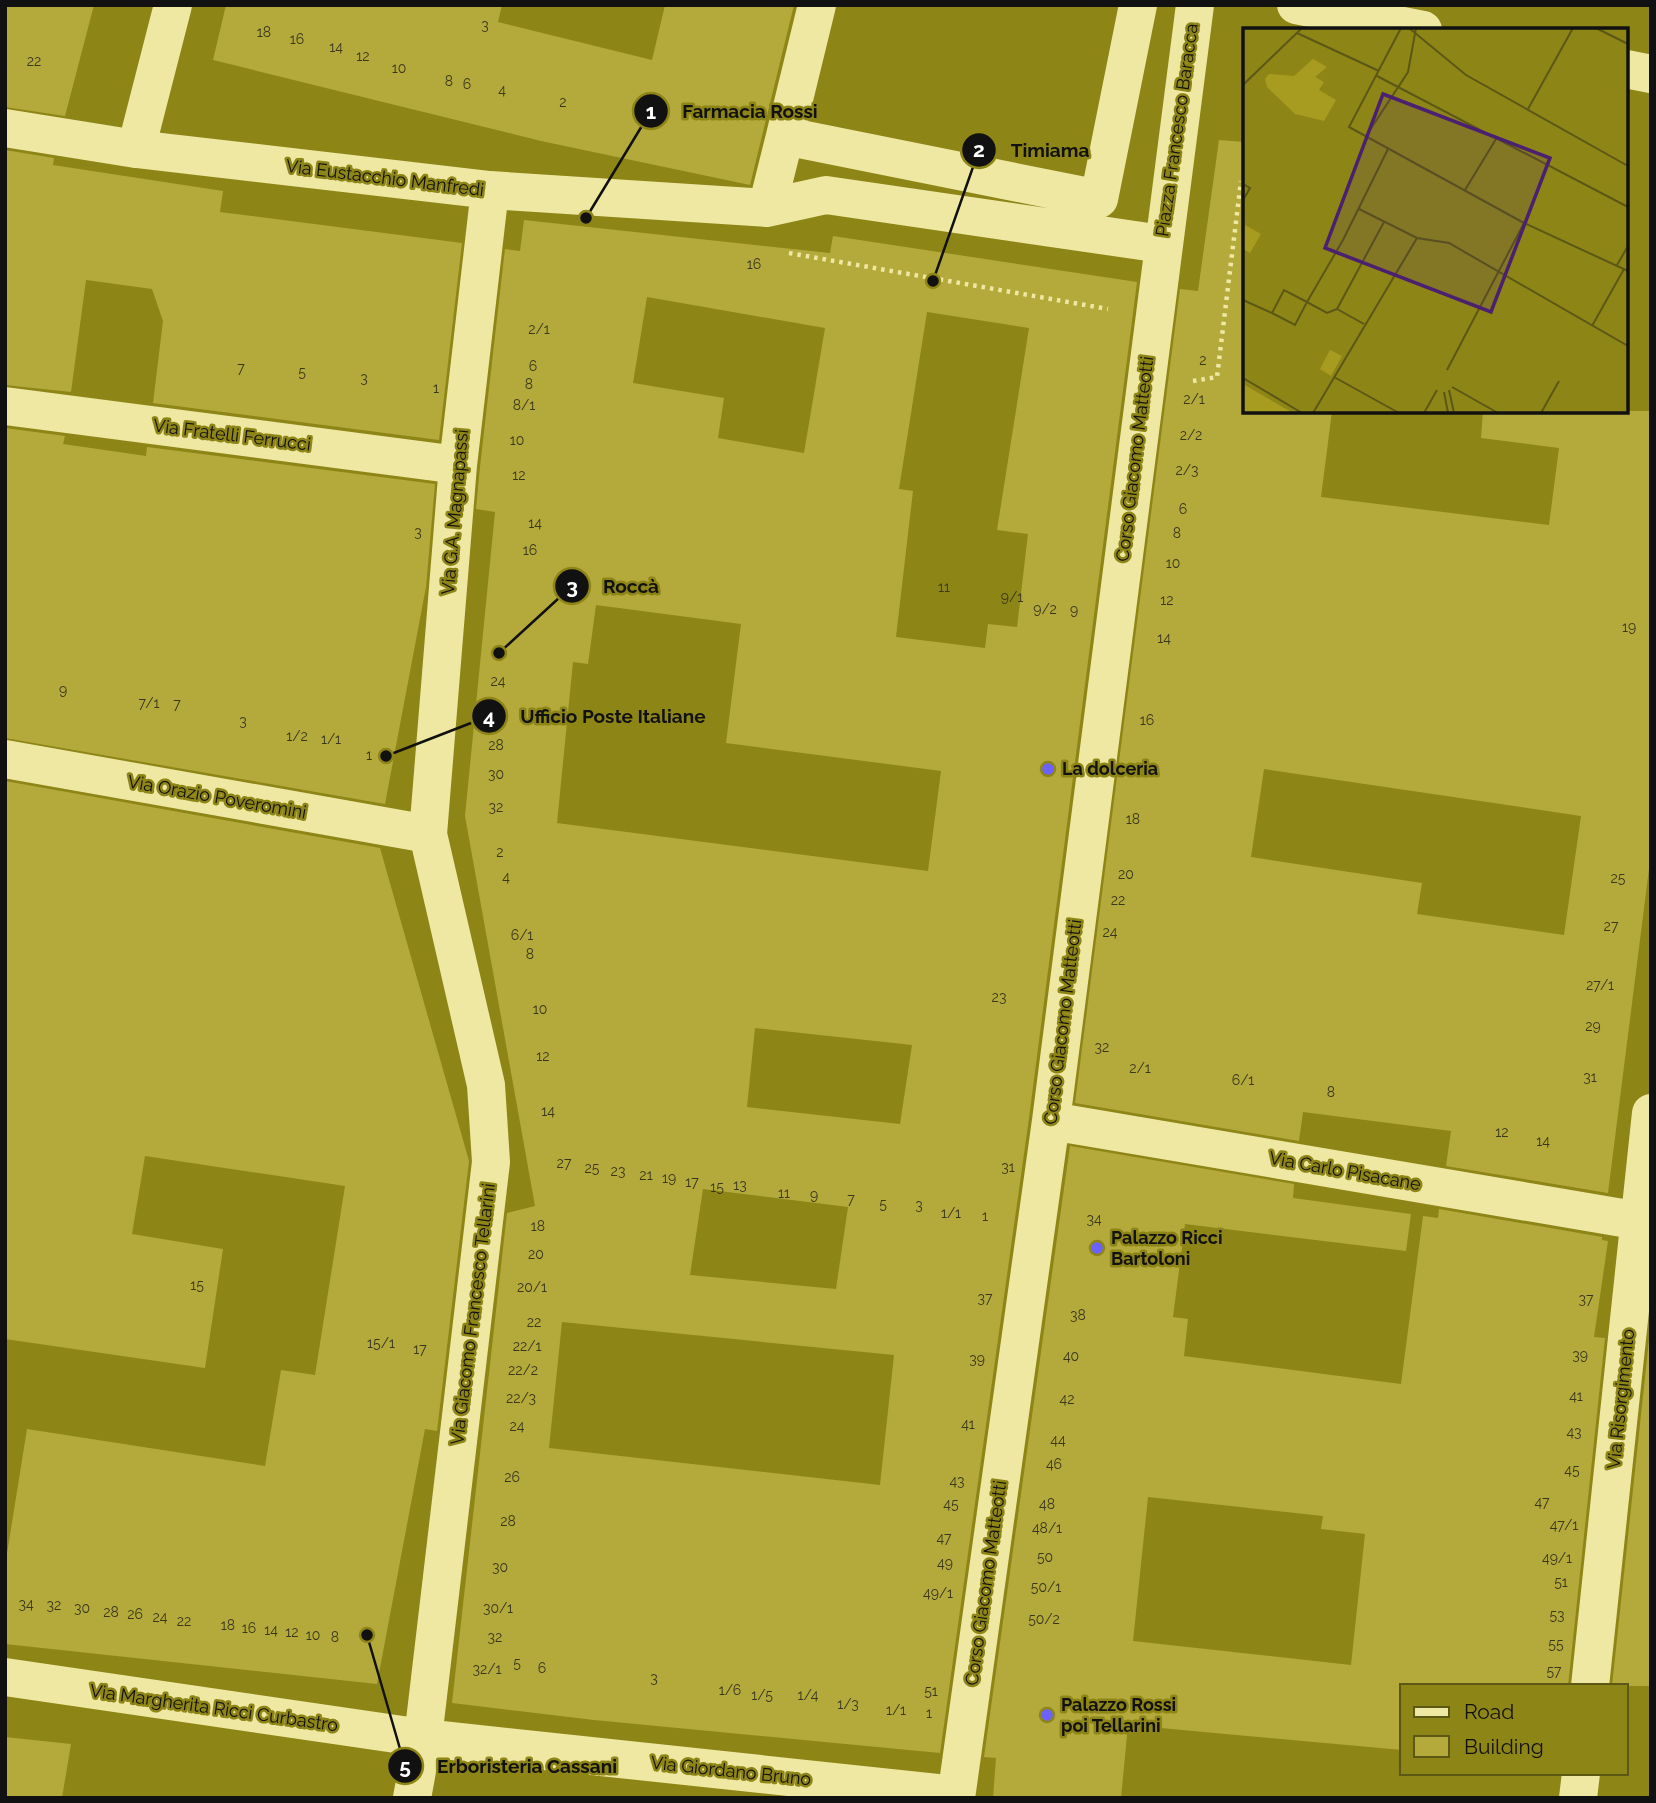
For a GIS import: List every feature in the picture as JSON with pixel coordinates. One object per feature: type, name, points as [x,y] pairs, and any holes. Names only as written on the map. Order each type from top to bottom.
[{"type":"street","points":[[136,149],[173,5]]},
{"type":"street","points":[[767,208],[817,5]]},
{"type":"street","points":[[785,136],[1098,199],[1138,5]]},
{"type":"street","name":"Piazza Francesco Baracca","points":[[767,208],[826,195],[1162,244],[1195,5]]},
{"type":"street","points":[[1296,5],[1413,28]]},
{"type":"street","points":[[1628,69],[1651,74]]},
{"type":"street","name":"Via Eustacchio Manfredi","points":[[5,128],[136,149],[490,190],[767,208]]},
{"type":"street","name":"Via G.A. Magnapassi","points":[[428,834],[458,465],[490,190]]},
{"type":"street","name":"Corso Giacomo Matteotti","points":[[956,1797],[1051,1121],[1162,244]]},
{"type":"street","name":"Via Fratelli Ferrucci","points":[[5,405],[458,465]]},
{"type":"street","name":"Via Orazio Poveromini","points":[[5,759],[428,834]]},
{"type":"street","name":"Via Giacomo Francesco Tellarini","points":[[412,1798],[423,1738],[491,1162],[486,1085],[428,834]]},
{"type":"street","name":"Via Risorgimento","points":[[1590,1684],[1651,1113]]},
{"type":"street","name":"Via Carlo Pisacane","points":[[1051,1121],[1640,1222]]},
{"type":"street","name":"Via Margherita Ricci Curbastro","points":[[5,1677],[423,1738]]},
{"type":"street","name":"Via Giordano Bruno","points":[[423,1738],[956,1797]]},
{"type":"street","points":[[1578,1798],[1581,1775]]},
{"type":"path","points":[[1144,389],[1217,377],[1241,181]]},
{"type":"building","points":[[5,5],[94,5],[65,116],[5,107]]},
{"type":"building","points":[[226,5],[502,5],[498,22],[652,60],[665,5],[794,5],[750,185],[541,141],[213,60]]},
{"type":"building","points":[[1219,140],[1243,142],[1243,413],[1332,413],[1321,497],[1549,525],[1559,448],[1481,438],[1483,413],[1651,411],[1651,853],[1608,1193],[1446,1166],[1451,1131],[1303,1112],[1299,1141],[1075,1103],[1180,289],[1198,291]],"holes":[[[1264,769],[1581,816],[1564,935],[1417,914],[1422,883],[1251,857]]]},
{"type":"building","points":[[5,150],[54,158],[53,165],[223,191],[220,212],[462,243],[439,440],[153,403],[163,321],[152,289],[86,280],[71,392],[5,385]]},
{"type":"building","points":[[524,220],[830,253],[833,236],[1137,282],[1029,1118],[940,1753],[594,1720],[452,1703],[507,1213],[535,1206],[465,816],[495,512],[476,509],[480,467],[505,249],[520,251]],"holes":[[[647,297],[825,328],[804,453],[718,438],[724,398],[633,383]],[[927,312],[1029,328],[997,530],[1028,534],[1017,627],[988,624],[985,648],[896,637],[913,491],[899,489]],[[596,605],[741,624],[726,743],[941,771],[928,871],[557,823],[573,662],[588,664]],[[755,1028],[912,1045],[900,1124],[747,1107]],[[703,1189],[848,1207],[836,1289],[690,1275]],[[562,1322],[894,1355],[880,1485],[549,1448]]]},
{"type":"building","points":[[5,428],[65,436],[63,444],[146,456],[147,447],[435,484],[426,587],[385,804],[5,738]]},
{"type":"building","points":[[5,781],[380,848],[469,1161],[437,1431],[425,1429],[377,1684],[5,1644],[5,1566],[27,1429],[265,1466],[281,1370],[315,1375],[345,1186],[145,1156],[132,1234],[223,1249],[205,1368],[5,1339]]},
{"type":"building","points":[[1070,1146],[1294,1184],[1293,1198],[1411,1214],[1406,1251],[1185,1224],[1173,1317],[1188,1319],[1184,1356],[1401,1384],[1423,1216],[1438,1218],[1439,1209],[1602,1237],[1602,1240],[1608,1241],[1594,1337],[1605,1338],[1568,1684],[1400,1684],[1400,1750],[1128,1725],[1121,1798],[993,1798],[996,1758],[984,1757]],"holes":[[[1148,1497],[1323,1516],[1321,1529],[1365,1534],[1351,1665],[1133,1641]]]},
{"type":"building","points":[[1649,1340],[1651,1686],[1612,1684]]},
{"type":"building","points":[[5,1737],[71,1744],[62,1798],[5,1798]]},
{"type":"place","name":"Farmacia Rossi","points":[[586,218]]},
{"type":"place","name":"Timiama","points":[[933,281]]},
{"type":"place","name":"Roccà","points":[[499,653]]},
{"type":"place","name":"Ufficio Poste Italiane","points":[[386,756]]},
{"type":"place","name":"La dolceria","points":[[1048,769]]},
{"type":"place","name":"Palazzo Ricci Bartoloni","points":[[1097,1248]]},
{"type":"place","name":"Erboristeria Cassani","points":[[367,1635]]},
{"type":"place","name":"Palazzo Rossi poi Tellarini","points":[[1047,1715]]}]
